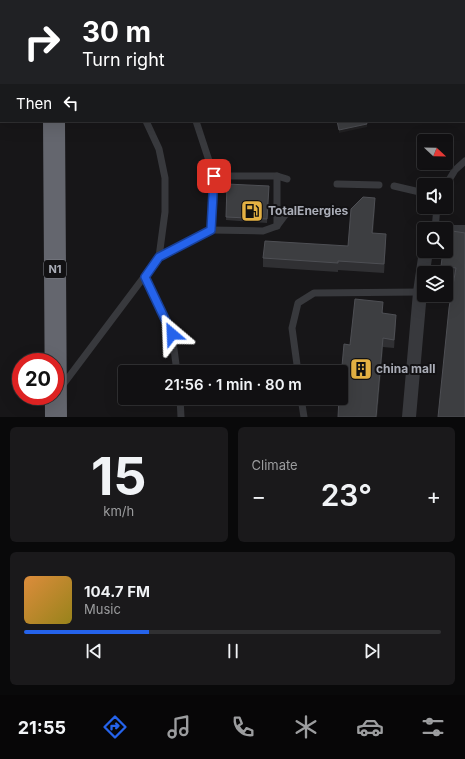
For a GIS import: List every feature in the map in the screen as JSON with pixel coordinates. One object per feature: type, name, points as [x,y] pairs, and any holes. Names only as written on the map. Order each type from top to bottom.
[{"type":"highway","name":"N1","points":[[54,122],[56,353]]},
{"type":"highway","name":"N1","points":[[56,405],[56,417]]},
{"type":"street","points":[[453,232],[465,232]]},
{"type":"street","points":[[409,417],[419,302]]},
{"type":"lane","points":[[64,383],[159,257],[165,212],[165,178],[159,149],[146,122]]},
{"type":"lane","points":[[196,122],[214,176],[211,230]]},
{"type":"lane","points":[[450,178],[454,170],[465,161]]},
{"type":"lane","points":[[214,176],[277,176],[288,178]]},
{"type":"lane","points":[[277,176],[277,226]]},
{"type":"lane","points":[[337,184],[379,185]]},
{"type":"lane","points":[[394,186],[417,191]]},
{"type":"lane","points":[[159,257],[211,230],[263,231],[277,226],[286,214]]},
{"type":"lane","points":[[145,277],[172,334],[176,365]]},
{"type":"lane","points":[[297,365],[292,328],[298,303],[314,293],[417,292]]},
{"type":"lane","points":[[180,405],[181,417]]},
{"type":"lane","points":[[302,405],[304,417]]},
{"type":"building","points":[[337,122],[366,122],[367,124],[339,130]]},
{"type":"building","points":[[227,184],[269,186],[267,219],[226,217]]},
{"type":"building","points":[[363,197],[375,198],[372,233],[386,234],[384,264],[338,261],[338,263],[263,258],[265,241],[348,246],[351,209]]},
{"type":"building","points":[[453,231],[465,233],[465,417],[438,417],[449,308],[450,302],[453,302],[453,285],[456,268],[453,268],[453,266],[441,266],[442,258],[453,258]]},
{"type":"building","points":[[355,299],[383,302],[382,313],[396,315],[394,340],[383,338],[376,417],[338,417],[339,405],[348,405],[348,365],[342,365],[344,344],[350,345]]},
{"type":"place","name":"TotalEnergies","points":[[252,211]]},
{"type":"place","name":"china mall","points":[[361,369]]},
{"type":"route","points":[[172,334],[145,277],[159,257],[211,230],[214,176]]}]
